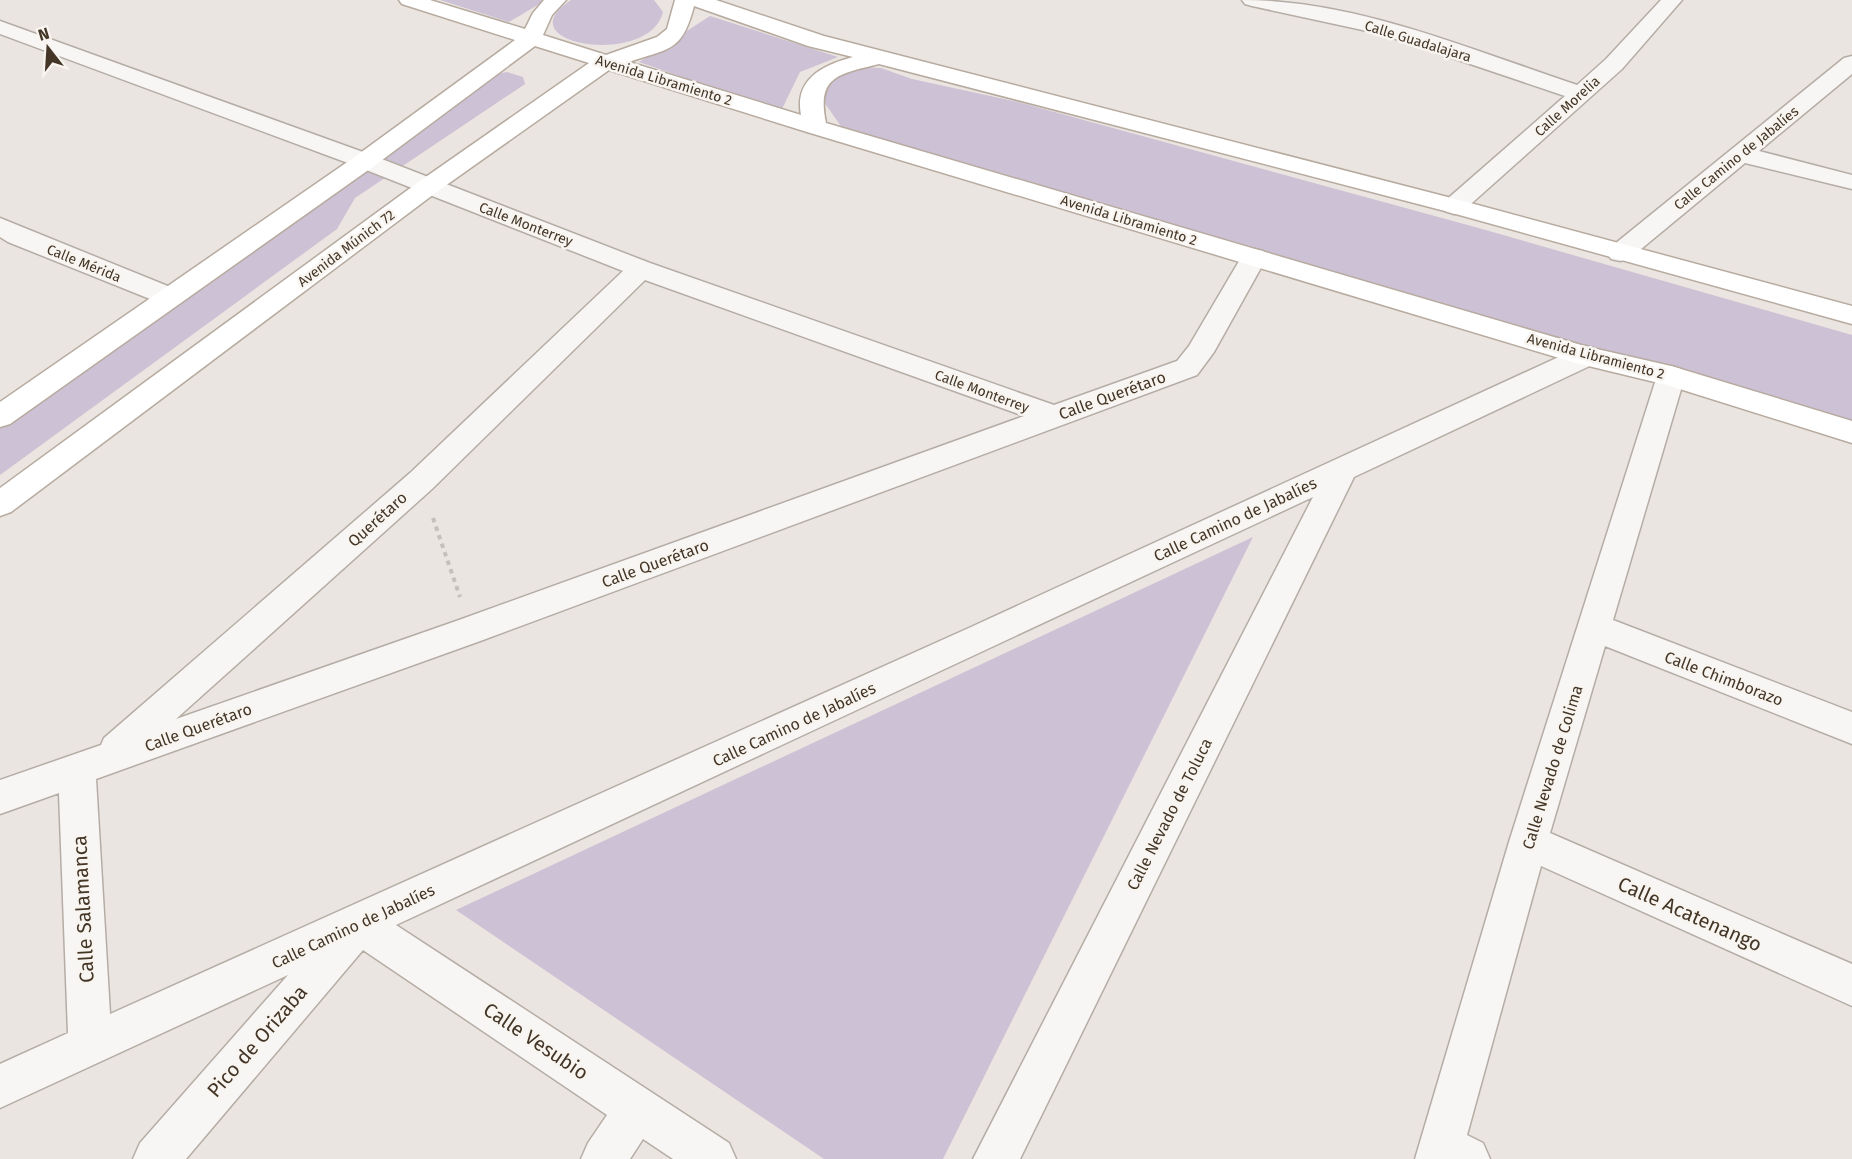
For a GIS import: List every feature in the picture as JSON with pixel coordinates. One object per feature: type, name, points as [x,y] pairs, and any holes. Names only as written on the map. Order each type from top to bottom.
[{"type":"main road","name":"Avenida Libramiento 2","points":[[409,0],[815,127],[1586,356],[1671,376],[1852,432]]},
{"type":"main road","points":[[0,417],[365,161],[531,39],[543,13],[556,0]]},
{"type":"main road","name":"Avenida Múnich 72","points":[[0,504],[429,186],[606,62],[665,42],[678,31],[685,0]]},
{"type":"main road","points":[[696,0],[816,41],[877,58],[1454,206],[1852,315]]},
{"type":"main road","points":[[815,127],[810,96],[815,83],[831,72],[877,58]]},
{"type":"street","name":"Calle Guadalajara","points":[[1252,0],[1387,29],[1581,94]]},
{"type":"street","name":"Calle Morelia","points":[[1454,206],[1614,64],[1672,0]]},
{"type":"street","name":"Calle Monterrey","points":[[0,27],[365,161],[641,269],[1053,416]]},
{"type":"street","name":"Calle Camino de Jabalíes","points":[[1620,253],[1740,154],[1841,85],[1852,63]]},
{"type":"street","points":[[1740,154],[1852,182]]},
{"type":"street","name":"Calle Mérida","points":[[0,226],[17,236],[170,297]]},
{"type":"street","name":"Calle Querétaro","points":[[0,797],[471,630],[1187,368],[1200,352],[1254,257]]},
{"type":"street","name":"Querétaro","points":[[91,766],[421,481],[641,269]]},
{"type":"street","name":"Calle Camino de Jabalíes","points":[[0,1086],[983,637],[1586,356]]},
{"type":"street","name":"Calle Nevado de Colima","points":[[1449,1155],[1528,842],[1596,628],[1671,376]]},
{"type":"street","name":"Calle Nevado de Toluca","points":[[996,1159],[1343,468]]},
{"type":"street","name":"Calle Chimborazo","points":[[1596,628],[1852,728]]},
{"type":"street","name":"Calle Salamanca","points":[[90,1046],[91,766]]},
{"type":"street","name":"Calle Acatenango","points":[[1528,842],[1852,985]]},
{"type":"street","name":"Calle Vesubio","points":[[359,924],[713,1159]]},
{"type":"street","name":"Pico de Orizaba","points":[[156,1159],[359,924]]},
{"type":"street","points":[[604,1159],[638,1109]]},
{"type":"path","points":[[421,481],[471,630]]},
{"type":"shaded area","points":[[440,0],[546,0],[509,22]]},
{"type":"shaded area","points":[[571,0],[654,0],[663,12],[652,29],[633,40],[610,45],[586,44],[566,38],[554,29],[555,16]]},
{"type":"shaded area","points":[[710,16],[838,57],[800,72],[781,111],[639,62]]},
{"type":"shaded area","points":[[881,68],[912,79],[1018,102],[1475,227],[1852,335],[1852,432],[845,132],[824,102],[825,81],[848,69]]},
{"type":"shaded area","points":[[507,72],[523,77],[525,84],[355,198],[337,229],[0,475],[0,420],[491,75]]},
{"type":"shaded area","points":[[1253,537],[943,1159],[824,1159],[456,910]]}]
